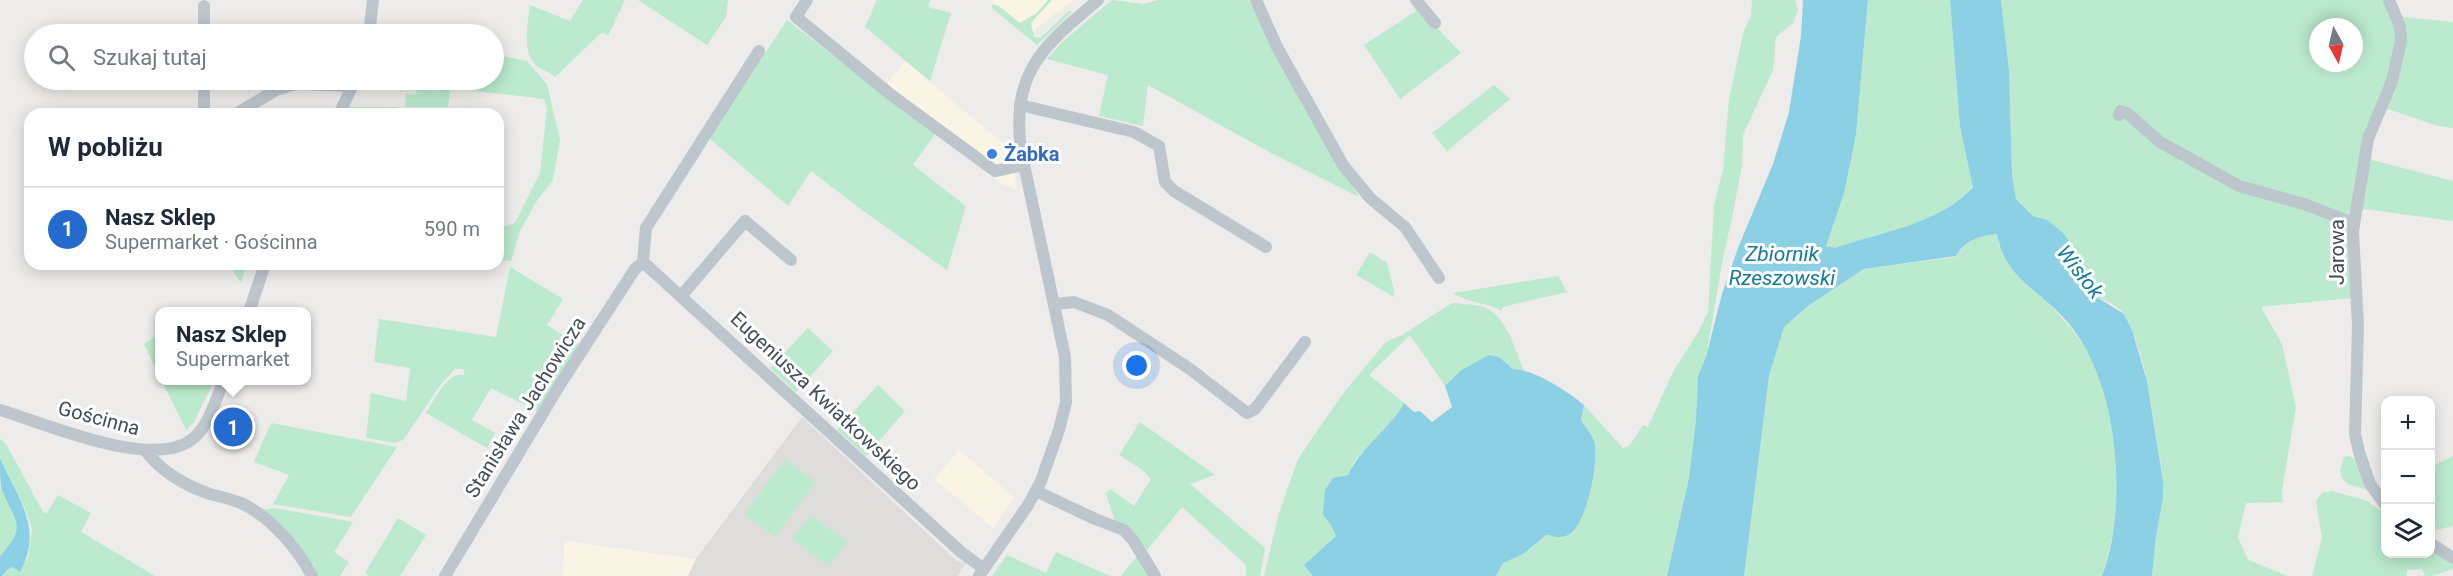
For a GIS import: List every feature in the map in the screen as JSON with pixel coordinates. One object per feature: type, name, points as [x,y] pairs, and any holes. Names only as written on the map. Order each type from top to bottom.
[{"type":"street","points":[[370,24],[374,0]]},
{"type":"street","points":[[807,0],[796,17],[943,134],[995,171],[1024,165]]},
{"type":"street","name":"Eugeniusza Kwiatkowskiego","points":[[643,262],[682,295],[981,572],[1036,491],[1056,441],[1066,402],[1065,357],[1024,165],[1019,131],[1020,105],[1026,79],[1042,52],[1060,32],[1098,0]]},
{"type":"street","points":[[1256,0],[1277,47],[1343,165],[1370,198],[1405,227],[1439,278]]},
{"type":"street","points":[[1416,0],[1435,23]]},
{"type":"street","name":"Jarowa","points":[[2384,504],[2370,484],[2355,434],[2358,326],[2354,223],[2368,139],[2392,81],[2401,41],[2400,27],[2389,0]]},
{"type":"street","points":[[204,6],[204,24]]},
{"type":"street","points":[[643,262],[646,228],[759,51]]},
{"type":"street","points":[[204,90],[204,108]]},
{"type":"street","points":[[246,108],[276,90]]},
{"type":"street","points":[[342,108],[351,90]]},
{"type":"street","points":[[1020,105],[1134,132],[1145,137],[1159,146],[1165,182],[1174,192],[1266,247]]},
{"type":"street","points":[[2119,115],[2121,111],[2127,113],[2160,142],[2239,186],[2304,204],[2354,223]]},
{"type":"street","points":[[682,295],[745,221],[791,260]]},
{"type":"street","name":"Stanisława Jachowicza","points":[[445,576],[561,383],[635,269],[643,262]]},
{"type":"street","points":[[251,307],[263,270]]},
{"type":"street","points":[[1055,304],[1074,302],[1108,315],[1190,369],[1247,413],[1255,409],[1305,342]]},
{"type":"street","name":"Gościnna","points":[[0,410],[90,439],[145,450],[174,448],[189,442],[203,427],[222,385]]},
{"type":"street","points":[[145,450],[162,468],[181,481],[198,490],[242,504],[261,516],[294,548],[312,576]]},
{"type":"street","points":[[1036,491],[1124,530],[1133,540],[1155,576]]},
{"type":"street","points":[[2435,546],[2453,558]]},
{"type":"shaded area","points":[[993,0],[1074,0],[1037,27],[1029,38],[992,8]]},
{"type":"shaded area","points":[[905,61],[1010,149],[1017,189],[1003,185],[880,92]]},
{"type":"shaded area","points":[[802,417],[957,561],[966,563],[958,576],[688,576],[696,559]]},
{"type":"shaded area","points":[[959,450],[1014,497],[993,528],[934,479]]},
{"type":"shaded area","points":[[565,541],[696,559],[688,576],[562,576]]},
{"type":"green space","points":[[583,0],[625,0],[608,36],[602,32],[555,77],[538,67],[529,54],[527,29],[530,5],[570,21]]},
{"type":"green space","points":[[638,0],[728,0],[726,17],[707,45]]},
{"type":"green space","points":[[877,0],[930,0],[928,7],[951,13],[930,81],[865,27]]},
{"type":"green space","points":[[1048,0],[1052,0],[1031,23],[1034,37],[1040,38],[1069,11],[1072,12],[1037,45],[992,8],[992,4],[999,6],[1020,23],[1037,13]]},
{"type":"green space","points":[[1112,0],[1144,4],[1158,0],[1249,0],[1359,197],[1271,153],[1148,85],[1143,126],[1099,116],[1108,75],[1047,59],[1061,43]]},
{"type":"green space","points":[[1752,0],[1795,0],[1798,9],[1793,23],[1776,37],[1773,70],[1743,135],[1742,165],[1706,357],[1698,376],[1689,478],[1667,576],[1496,576],[1502,563],[1523,554],[1546,535],[1560,537],[1568,535],[1581,520],[1590,493],[1595,465],[1595,444],[1581,420],[1584,405],[1623,448],[1630,445],[1643,425],[1648,427],[1674,370],[1699,331],[1708,312],[1714,205],[1723,170],[1729,99],[1743,34],[1751,15]]},
{"type":"green space","points":[[1868,0],[1950,0],[1960,127],[1973,186],[1960,199],[1927,219],[1835,248],[1825,246],[1856,134]]},
{"type":"green space","points":[[2001,0],[2394,0],[2403,17],[2453,22],[2453,128],[2438,126],[2388,109],[2377,123],[2368,159],[2453,181],[2453,221],[2364,209],[2347,227],[2352,298],[2261,307],[2282,344],[2296,407],[2282,491],[2283,502],[2246,503],[2238,537],[2248,560],[2288,576],[2152,576],[2163,481],[2151,405],[2137,344],[2119,308],[2091,294],[2077,281],[2076,270],[2079,255],[2047,220],[2033,216],[2016,199],[2012,175],[2009,70]]},
{"type":"green space","points":[[1419,9],[1461,53],[1400,99],[1364,45]]},
{"type":"green space","points":[[787,20],[935,134],[913,165],[966,206],[947,270],[811,171],[788,206],[709,138]]},
{"type":"green space","points":[[504,56],[527,61],[547,84],[560,140],[553,180],[536,202],[521,229],[511,261],[504,260],[504,226],[515,223],[540,173],[547,109],[544,99],[467,90],[504,90]]},
{"type":"green space","points":[[1494,85],[1510,99],[1447,151],[1432,133]]},
{"type":"green space","points":[[417,90],[450,90],[448,107],[405,107],[406,94],[416,95]]},
{"type":"green space","points":[[349,107],[398,107],[398,108]]},
{"type":"green space","points":[[1998,234],[1999,245],[2084,346],[2099,379],[2110,420],[2118,483],[2118,500],[2112,538],[2102,576],[1744,576],[1769,376],[1784,327],[1808,306],[1864,269],[1956,257],[1968,243],[1985,236]]},
{"type":"green space","points":[[1370,252],[1387,263],[1394,297],[1356,275]]},
{"type":"green space","points":[[510,267],[563,299],[547,325],[582,347],[539,412],[491,388],[472,420],[495,433],[487,448],[426,413],[447,382],[453,377],[465,375],[463,369],[455,369],[441,384],[403,440],[395,443],[366,438],[371,393],[406,401],[410,368],[374,362],[379,319],[496,337]]},
{"type":"green space","points":[[233,270],[245,270],[241,283]]},
{"type":"green space","points":[[1558,276],[1567,292],[1503,307],[1502,311],[1464,299],[1453,293]]},
{"type":"green space","points":[[1452,303],[1480,306],[1496,315],[1508,332],[1524,370],[1513,369],[1499,357],[1460,371],[1445,386],[1410,335],[1369,375],[1404,403],[1387,428],[1355,460],[1323,515],[1336,536],[1304,565],[1313,576],[1264,576],[1279,513],[1298,459],[1315,434],[1345,391],[1386,342],[1402,335]]},
{"type":"green space","points":[[808,328],[833,351],[796,392],[770,368]]},
{"type":"green space","points":[[155,337],[155,367],[144,344]]},
{"type":"green space","points":[[164,385],[212,385],[194,422],[186,430]]},
{"type":"green space","points":[[878,385],[905,411],[866,456],[837,430]]},
{"type":"green space","points":[[1140,422],[1215,475],[1190,484],[1265,548],[1260,576],[1246,576],[1246,565],[1182,507],[1147,550],[1137,537],[1115,522],[1106,494],[1110,489],[1134,506],[1151,479],[1141,469],[1119,455]]},
{"type":"green space","points":[[271,423],[397,447],[351,517],[273,504],[289,475],[254,462]]},
{"type":"green space","points":[[0,439],[6,444],[43,512],[47,513],[58,495],[91,513],[81,532],[155,576],[2,576],[13,567],[20,571],[28,557],[32,530],[26,511],[0,458]]},
{"type":"green space","points":[[2350,456],[2357,461],[2368,490],[2348,484],[2342,478],[2340,471],[2344,457]]},
{"type":"green space","points":[[2453,456],[2453,526],[2435,530],[2435,504],[2435,465]]},
{"type":"green space","points":[[785,459],[816,482],[775,537],[744,514]]},
{"type":"green space","points":[[0,486],[13,510],[17,531],[15,540],[0,556]]},
{"type":"green space","points":[[2332,491],[2365,500],[2381,510],[2381,558],[2435,558],[2435,554],[2453,565],[2453,569],[2433,576],[2425,576],[2422,569],[2407,570],[2407,576],[2312,576],[2322,538],[2316,501],[2322,493]]},
{"type":"green space","points":[[274,508],[353,522],[334,552],[349,562],[340,576],[316,576],[261,510]]},
{"type":"green space","points":[[811,515],[847,542],[829,566],[792,539]]},
{"type":"green space","points":[[398,518],[426,535],[400,576],[370,576],[365,573]]},
{"type":"green space","points":[[1056,552],[1110,576],[992,576],[1007,555],[1046,573]]},
{"type":"green space","points":[[1139,554],[1151,576],[1121,576]]},
{"type":"water","name":"Zbiornik Rzeszowski","points":[[1803,0],[1868,0],[1856,134],[1844,193],[1826,246],[1835,248],[1927,218],[1959,200],[1973,187],[1960,127],[1950,0],[2001,0],[2009,70],[2012,175],[2016,199],[2033,216],[2047,220],[2062,232],[2079,255],[2075,269],[2076,279],[2082,288],[2124,314],[2132,330],[2147,381],[2163,481],[2163,498],[2152,576],[2102,576],[2111,547],[2115,513],[2114,441],[2107,405],[2096,371],[2082,342],[2063,317],[2014,271],[2001,249],[1997,234],[1973,240],[1956,256],[1864,269],[1808,306],[1784,327],[1769,376],[1744,576],[1667,576],[1689,478],[1698,376],[1706,357],[1722,294],[1738,248],[1773,164],[1789,112],[1801,36]]},
{"type":"water","points":[[1489,355],[1499,357],[1513,369],[1531,373],[1550,382],[1584,405],[1581,420],[1594,441],[1595,465],[1586,508],[1575,529],[1563,537],[1546,535],[1523,554],[1503,563],[1496,576],[1313,576],[1304,565],[1336,536],[1323,515],[1325,490],[1333,478],[1348,475],[1360,456],[1391,422],[1404,403],[1414,412],[1420,411],[1432,422],[1452,407],[1445,386],[1460,371]]},
{"type":"water","points":[[0,458],[21,500],[29,527],[30,541],[20,572],[13,567],[2,576],[0,576],[0,556],[17,529],[14,515],[1,487]]},
{"type":"place","name":"Żabka","points":[[992,154]]},
{"type":"place","name":"Nasz Sklep","points":[[233,427]]},
{"type":"water label","name":"Wisłok","points":[[2080,272]]}]
